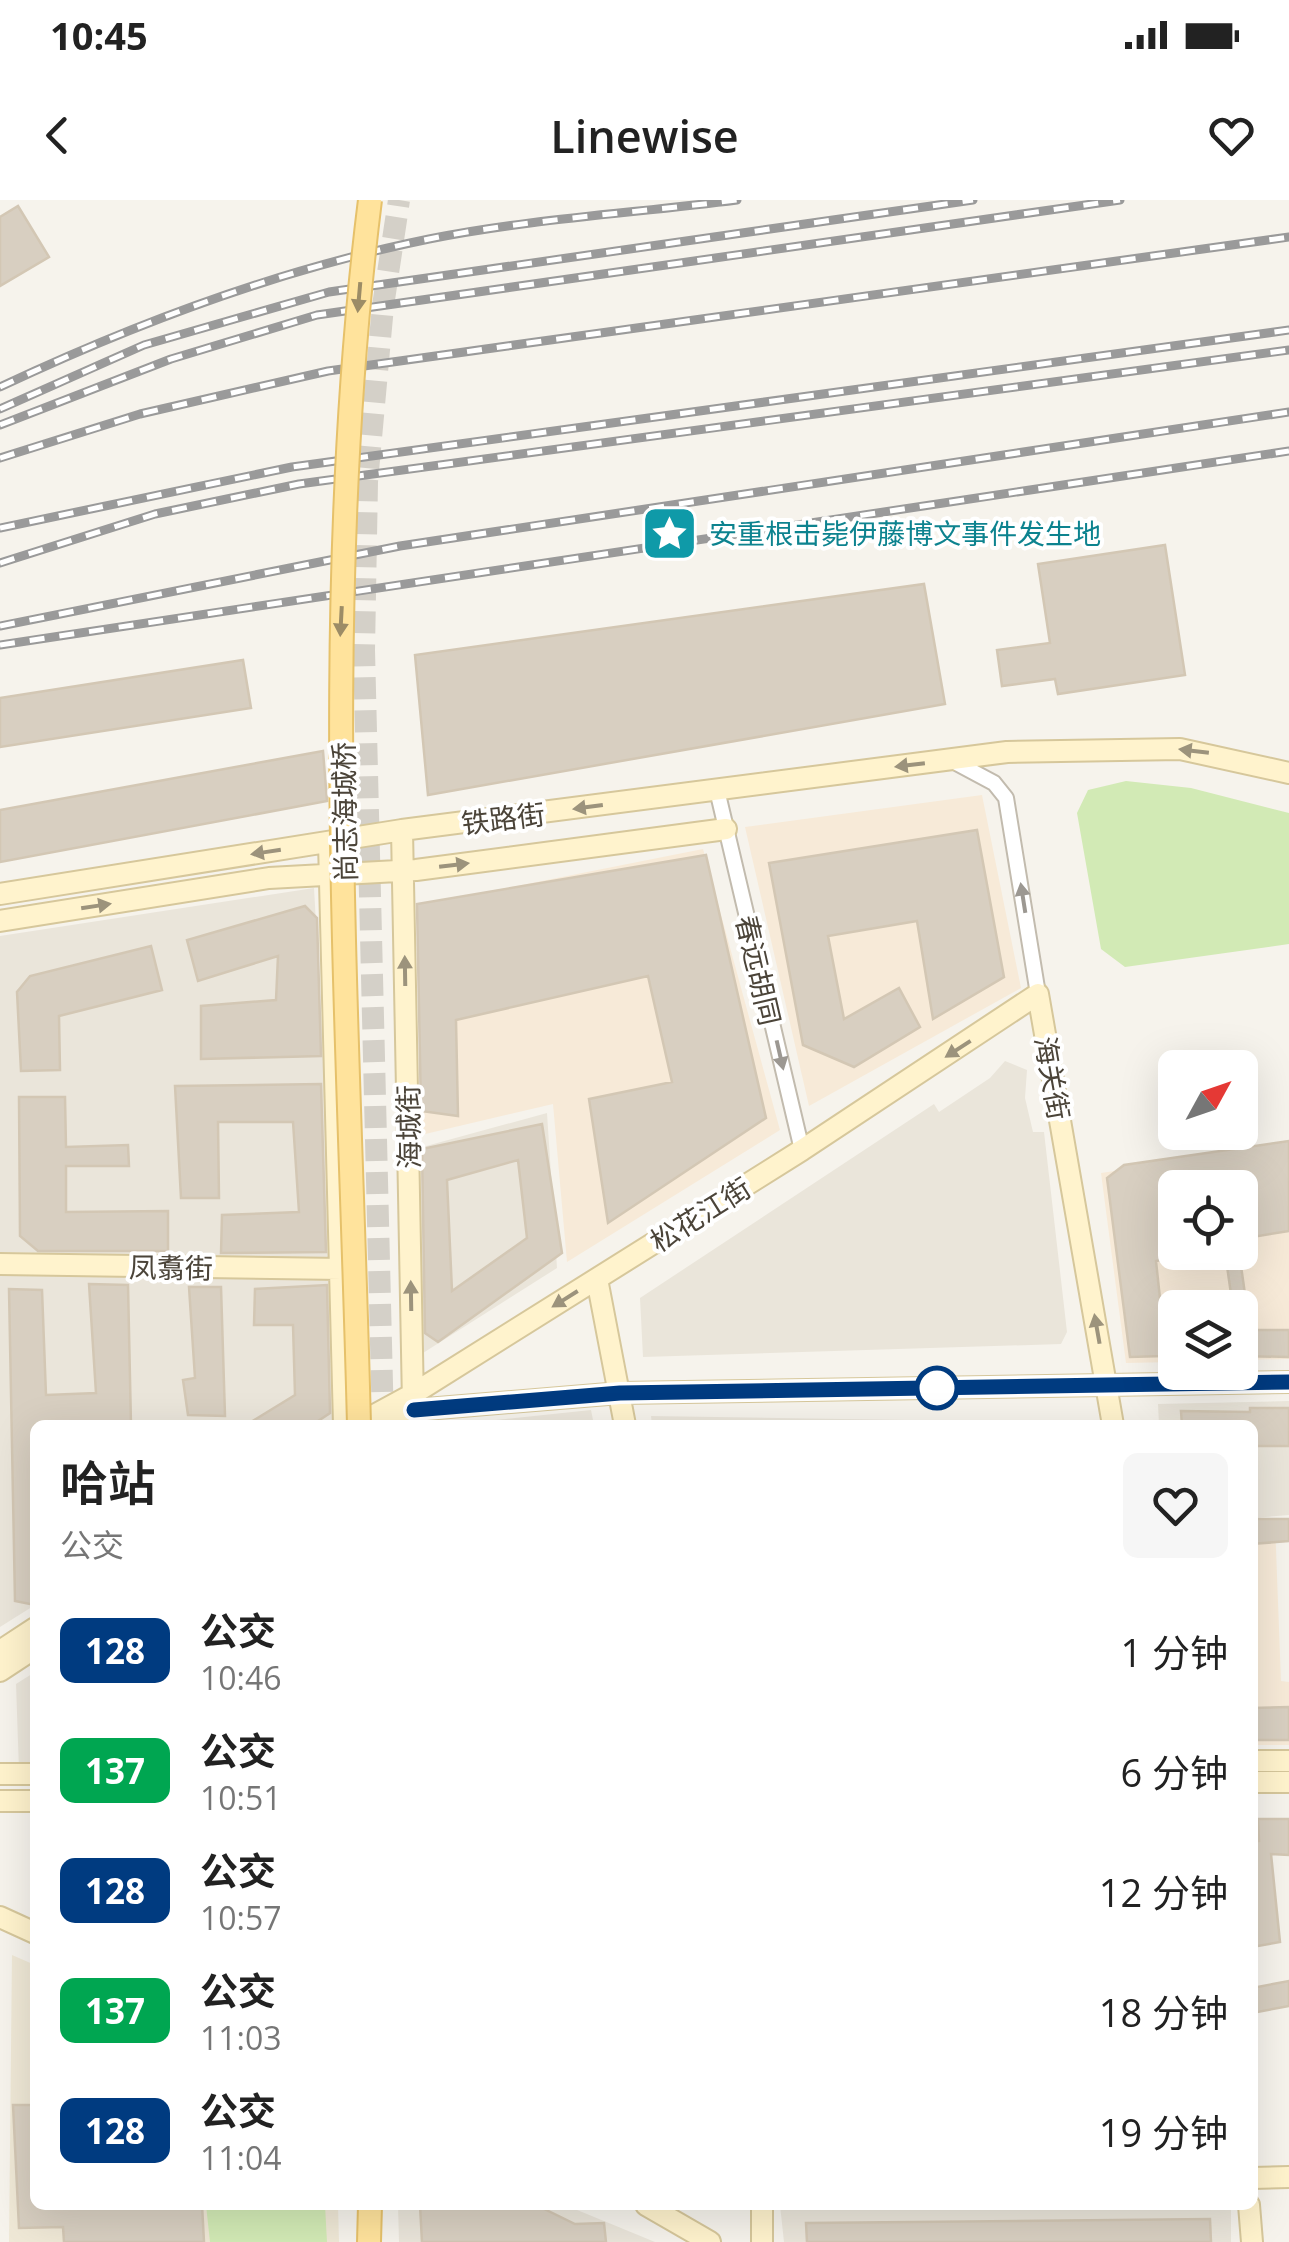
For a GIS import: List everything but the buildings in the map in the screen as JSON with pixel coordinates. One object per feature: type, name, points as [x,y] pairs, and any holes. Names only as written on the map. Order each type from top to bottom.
[{"type":"main road","name":"尚志海城桥","points":[[357,1420],[340,646],[358,298],[370,200]]},
{"type":"main road","name":"铁路街","points":[[0,894],[402,830],[1007,752],[1180,749],[1289,773]]},
{"type":"main road","name":"铁路街","points":[[0,921],[269,878],[402,871],[726,829]]},
{"type":"main road","name":"海城街","points":[[402,830],[414,1410]]},
{"type":"main road","points":[[329,842],[344,1420]]},
{"type":"main road","name":"松花江街","points":[[376,1420],[414,1410],[597,1279],[1038,994]]},
{"type":"main road","name":"海关街","points":[[1038,994],[1112,1420]]},
{"type":"main road","name":"凤翥街","points":[[0,1264],[342,1269]]},
{"type":"main road","points":[[597,1279],[624,1420]]},
{"type":"main road","points":[[414,1410],[620,1393],[1289,1382]]},
{"type":"main road","points":[[0,1650],[30,1631]]},
{"type":"main road","points":[[0,1671],[30,1651]]},
{"type":"main road","points":[[1258,1762],[1289,1762]]},
{"type":"main road","points":[[0,1774],[30,1774]]},
{"type":"main road","points":[[1258,1782],[1289,1782]]},
{"type":"main road","points":[[0,1801],[30,1801]]},
{"type":"main road","points":[[0,1917],[30,1930]]},
{"type":"main road","points":[[1258,2178],[1289,2178]]},
{"type":"main road","points":[[369,2242],[370,2210]]},
{"type":"main road","points":[[655,2210],[710,2242]]},
{"type":"main road","points":[[762,2210],[762,2242]]},
{"type":"main road","points":[[1249,2210],[1252,2242]]},
{"type":"street","name":"海关街","points":[[952,760],[994,782],[1006,798],[1038,994]]},
{"type":"street","name":"春远胡同","points":[[717,790],[802,1150]]},
{"type":"shaded area","points":[[982,795],[1021,988],[809,1106],[745,827]]},
{"type":"shaded area","points":[[703,849],[780,1130],[567,1262],[553,1104],[421,1135],[416,906]]},
{"type":"shaded area","points":[[314,888],[335,1259],[0,1252],[0,936]]},
{"type":"shaded area","points":[[1005,1061],[1027,1070],[1025,1098],[1033,1132],[1044,1132],[1067,1332],[1061,1344],[643,1357],[640,1298],[934,1104],[939,1112],[990,1078]]},
{"type":"shaded area","points":[[547,1113],[557,1268],[423,1353],[419,1148]]},
{"type":"shaded area","points":[[1289,1145],[1289,1359],[1258,1360],[1258,1290],[1158,1290],[1158,1362],[1126,1363],[1101,1173]]},
{"type":"shaded area","points":[[0,1273],[335,1277],[336,1420],[30,1420],[30,1608],[0,1627]]},
{"type":"shaded area","points":[[1289,1401],[1289,1515],[1258,1518],[1258,1420],[1159,1420],[1158,1404]]},
{"type":"shaded area","points":[[591,1410],[593,1420],[497,1420]]},
{"type":"shaded area","points":[[651,1416],[905,1420],[651,1420]]},
{"type":"shaded area","points":[[1258,1523],[1275,1523],[1281,1681],[1289,1682],[1289,1745],[1258,1745]]},
{"type":"shaded area","points":[[30,1675],[30,1771],[19,1771],[16,1684]]},
{"type":"shaded area","points":[[12,1955],[30,1963],[30,2210],[338,2210],[339,2242],[9,2242]]},
{"type":"shaded area","points":[[398,2210],[577,2210],[655,2242],[399,2242]]},
{"type":"shaded area","points":[[781,2210],[1231,2210],[1231,2242],[784,2242]]},
{"type":"green space","points":[[1126,781],[1191,788],[1289,813],[1289,944],[1125,967],[1101,949],[1077,813],[1088,790]]},
{"type":"green space","points":[[207,2210],[325,2210],[327,2242],[210,2242]]},
{"type":"tunnel","points":[[383,1420],[364,650],[367,482],[383,306],[399,200]]},
{"type":"railway","points":[[0,387],[210,300],[374,251],[505,226],[737,200]]},
{"type":"railway","points":[[0,409],[144,345],[329,292],[973,200]]},
{"type":"railway","points":[[0,425],[171,359],[317,315],[1120,200]]},
{"type":"railway","points":[[0,458],[140,414],[328,371],[1289,237]]},
{"type":"railway","points":[[0,528],[292,467],[1289,330]]},
{"type":"railway","points":[[0,563],[155,514],[299,484],[1289,350]]},
{"type":"railway","points":[[0,626],[400,546],[1289,412]]},
{"type":"railway","points":[[0,645],[1289,451]]},
{"type":"bus line","name":"128","points":[[414,1410],[620,1393],[1289,1382]]},
{"type":"place","name":"安重根击毙伊藤博文事件发生地","points":[[670,533]]}]
